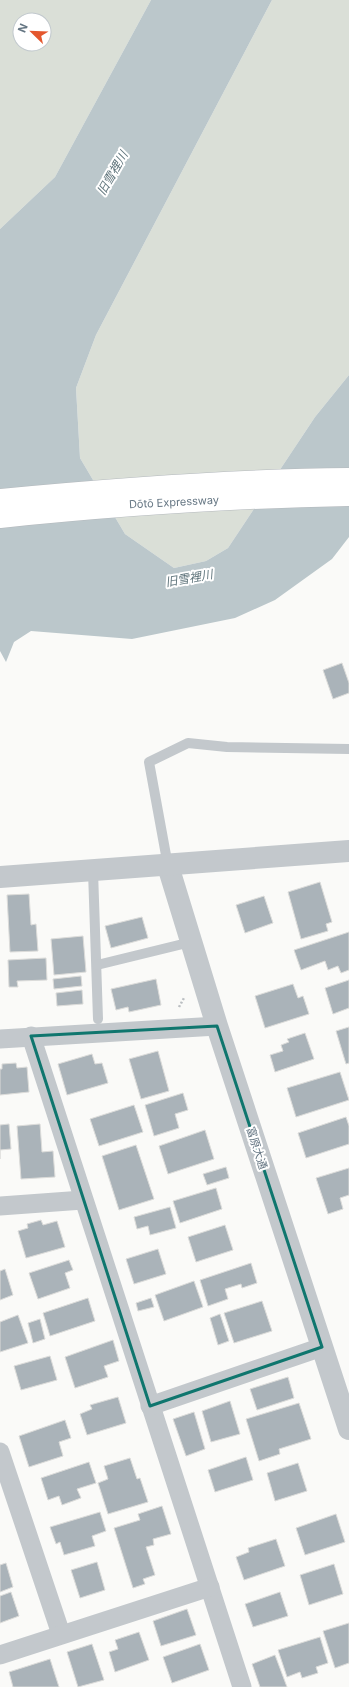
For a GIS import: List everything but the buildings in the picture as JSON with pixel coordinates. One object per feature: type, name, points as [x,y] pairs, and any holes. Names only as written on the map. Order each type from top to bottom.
[{"type":"highway","name":"Dōtō Expressway","points":[[0,500],[119,489],[349,478]]},
{"type":"highway","name":"Dōtō Expressway","points":[[0,517],[120,505],[290,496],[349,495]]},
{"type":"street","points":[[0,877],[168,866],[349,851]]},
{"type":"street","name":"富原大通","points":[[168,866],[217,1026],[322,1347],[345,1404],[349,1429]]},
{"type":"street","points":[[0,1039],[217,1026]]},
{"type":"street","points":[[31,1036],[242,1687]]},
{"type":"street","points":[[0,1206],[83,1200]]},
{"type":"street","points":[[150,1406],[322,1347]]},
{"type":"street","points":[[0,1452],[61,1634]]},
{"type":"street","points":[[0,1655],[210,1587]]},
{"type":"lane","points":[[168,866],[149,762],[188,743],[227,747],[349,749]]},
{"type":"lane","points":[[94,871],[98,1019]]},
{"type":"lane","points":[[97,965],[191,942]]},
{"type":"highlighted area","points":[[217,1026],[322,1347],[150,1406],[31,1036]]},
{"type":"shaded area","points":[[0,0],[151,0],[55,177],[0,229]]},
{"type":"shaded area","points":[[272,0],[349,0],[349,375],[315,417],[228,548],[206,561],[174,568],[125,534],[80,458],[76,388],[96,335]]},
{"type":"water","name":"旧雪裡川","points":[[151,0],[272,0],[96,335],[76,388],[80,458],[125,534],[174,568],[206,561],[228,548],[315,417],[349,375],[349,537],[332,559],[275,600],[235,618],[132,639],[31,631],[14,642],[6,662],[0,651],[0,229],[55,177]]}]
